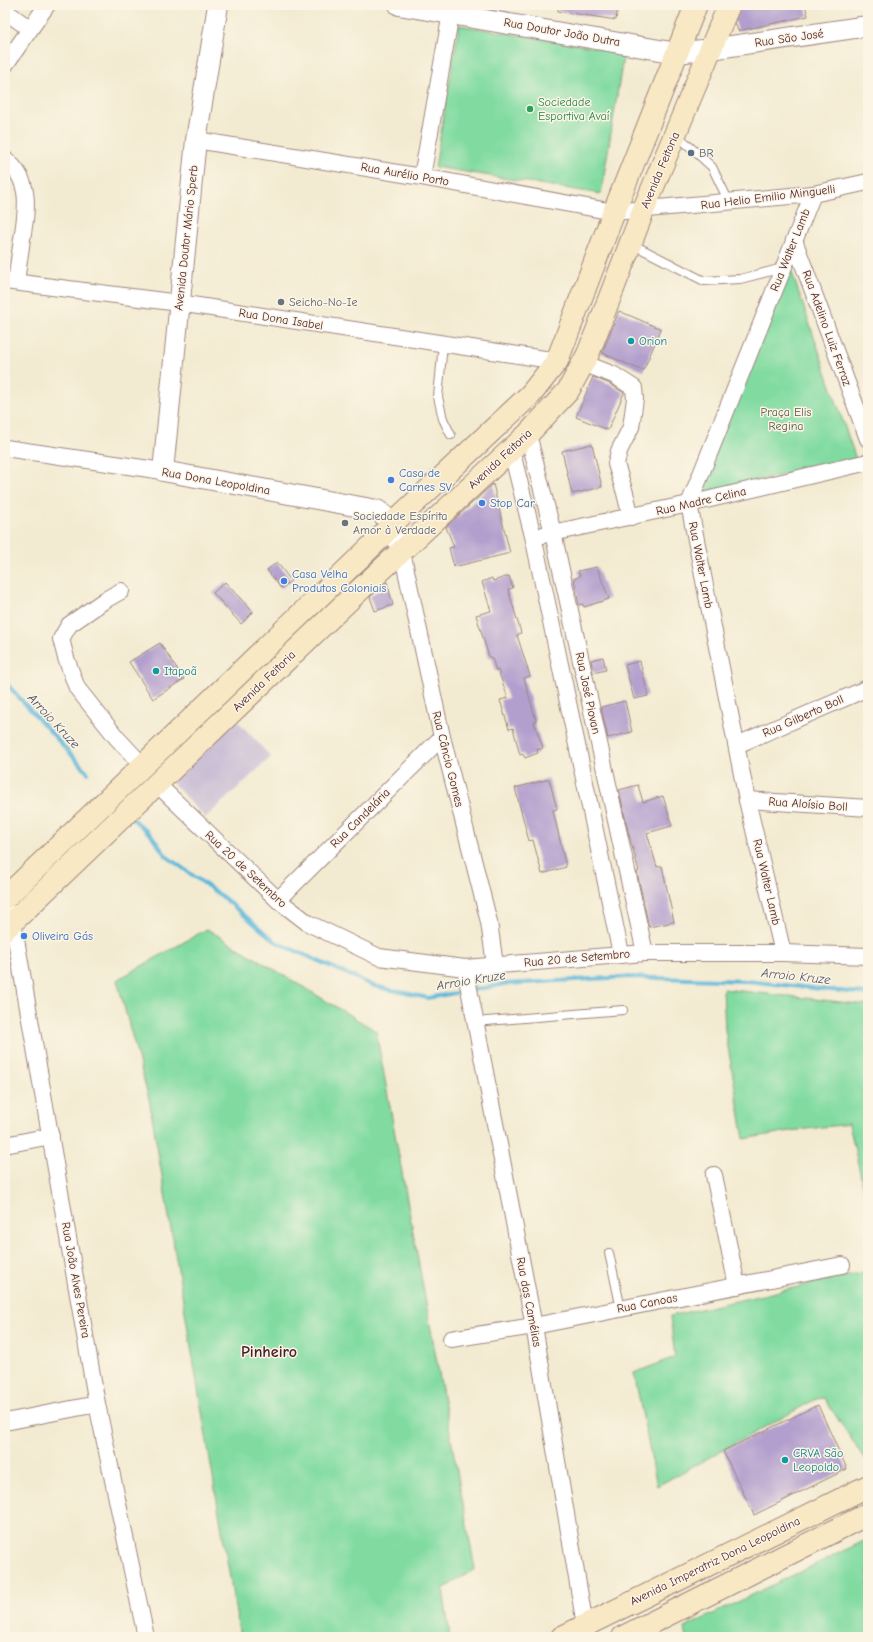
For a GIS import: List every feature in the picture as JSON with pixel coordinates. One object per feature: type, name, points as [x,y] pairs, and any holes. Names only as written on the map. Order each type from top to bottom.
[{"type":"main road","name":"Avenida Feitoria","points":[[5,898],[380,538],[392,524],[530,394],[557,361],[696,5]]},
{"type":"main road","name":"Avenida Feitoria","points":[[8,920],[151,789],[528,434],[568,390],[588,354],[643,211],[729,5]]},
{"type":"main road","points":[[137,772],[151,789]]},
{"type":"main road","name":"Avenida Imperatriz Dona Leopoldina","points":[[562,1637],[587,1631],[868,1486]]},
{"type":"main road","name":"Avenida Imperatriz Dona Leopoldina","points":[[623,1637],[868,1514]]},
{"type":"street","points":[[5,65],[47,5]]},
{"type":"street","name":"Avenida Doutor Mário Sperb","points":[[163,471],[196,140],[218,5]]},
{"type":"street","name":"Rua Doutor João Dutra","points":[[404,5],[677,53],[711,49]]},
{"type":"street","points":[[5,11],[30,29]]},
{"type":"street","points":[[422,176],[451,13]]},
{"type":"street","name":"Rua São José","points":[[711,49],[868,26]]},
{"type":"street","name":"Rua Aurélio Porto","points":[[196,140],[422,176],[614,212],[643,211]]},
{"type":"street","points":[[5,159],[12,164],[19,174],[24,187],[27,202],[11,282]]},
{"type":"street","name":"Rua Helio Emilio Minguelli","points":[[643,211],[813,194],[868,182]]},
{"type":"street","name":"Rua Walter Lamb","points":[[783,953],[747,800],[689,504],[813,194]]},
{"type":"street","name":"Rua Adelino Luiz Ferraz","points":[[794,240],[868,439]]},
{"type":"street","name":"Rua Dona Isabel","points":[[11,282],[179,303],[557,361]]},
{"type":"street","points":[[582,363],[614,375],[634,388],[635,399],[631,426],[619,451],[616,464],[625,493],[630,517]]},
{"type":"street","name":"Rua José Piovan","points":[[528,434],[553,533],[645,953]]},
{"type":"street","name":"Rua Dona Leopoldina","points":[[5,448],[163,471],[377,510],[385,515],[392,524],[402,552]]},
{"type":"street","name":"Rua José Piovan","points":[[511,449],[533,536],[621,954]]},
{"type":"street","name":"Rua Madre Celina","points":[[533,536],[689,504],[868,462]]},
{"type":"street","name":"Rua Câncio Gomes","points":[[402,552],[442,737],[489,922],[496,966]]},
{"type":"street","points":[[121,591],[105,600],[69,626],[61,639],[77,688],[117,738],[137,772]]},
{"type":"street","name":"Rua Gilberto Boll","points":[[737,745],[868,688]]},
{"type":"street","name":"Rua Candelária","points":[[278,900],[442,737]]},
{"type":"street","name":"Rua 20 de Setembro","points":[[151,789],[278,900],[308,923],[379,957],[465,968],[645,953],[783,953],[868,956]]},
{"type":"street","name":"Rua Aloísio Boll","points":[[747,800],[868,808]]},
{"type":"street","name":"Rua João Alves Pereira","points":[[8,920],[51,1136],[97,1404],[146,1637]]},
{"type":"street","name":"Rua das Camélias","points":[[465,968],[468,993],[534,1326],[587,1631]]},
{"type":"street","points":[[5,1145],[51,1136]]},
{"type":"street","points":[[714,1175],[737,1286]]},
{"type":"street","name":"Rua Canoas","points":[[452,1339],[534,1326],[842,1265]]},
{"type":"street","points":[[5,1422],[97,1404]]},
{"type":"lane","points":[[676,133],[712,167],[729,202]]},
{"type":"lane","points":[[630,244],[704,281],[740,279],[783,268]]},
{"type":"lane","points":[[443,344],[438,396],[443,419],[451,435]]},
{"type":"lane","points":[[474,1022],[623,1010]]},
{"type":"lane","points":[[609,1253],[621,1309]]},
{"type":"shaded area","points":[[235,718],[271,757],[205,818],[169,779]]},
{"type":"green space","name":"Sociedade Esportiva Avaí","points":[[459,25],[624,52],[601,194],[435,167]]},
{"type":"green space","name":"Praça Elis Regina","points":[[790,267],[856,459],[697,494]]},
{"type":"green space","points":[[207,929],[376,1031],[475,1569],[443,1589],[450,1637],[240,1637],[149,1099],[117,980]]},
{"type":"green space","points":[[723,989],[868,1005],[868,1208],[849,1124],[790,1131],[744,1139],[725,1030]]},
{"type":"green space","points":[[868,1271],[868,1464],[824,1398],[816,1399],[657,1486],[634,1373],[675,1357],[670,1316]]},
{"type":"green space","points":[[868,1539],[868,1637],[686,1637],[684,1628]]},
{"type":"building","points":[[558,5],[618,5],[616,20],[558,11]]},
{"type":"building","points":[[741,5],[805,5],[808,16],[738,31],[735,22]]},
{"type":"building","name":"Orion","points":[[619,311],[661,329],[643,371],[602,353]]},
{"type":"building","points":[[593,377],[610,384],[624,393],[608,430],[576,417]]},
{"type":"building","points":[[592,444],[602,487],[572,494],[562,451]]},
{"type":"building","points":[[493,484],[510,553],[454,567],[449,548],[454,547],[446,527]]},
{"type":"building","points":[[277,562],[291,581],[281,588],[267,570]]},
{"type":"building","points":[[597,567],[609,599],[584,607],[583,604],[579,605],[574,579],[580,576],[578,571]]},
{"type":"building","points":[[509,576],[513,588],[508,589],[521,633],[517,635],[530,676],[524,678],[536,721],[534,722],[543,748],[537,750],[538,753],[525,758],[523,754],[520,755],[513,728],[509,729],[500,700],[508,698],[498,670],[496,671],[492,658],[489,657],[476,615],[491,611],[482,582],[492,578],[493,581]]},
{"type":"building","points":[[225,582],[253,612],[241,624],[213,593]]},
{"type":"building","points":[[387,582],[393,605],[375,611],[370,597]]},
{"type":"building","name":"Itapoã","points":[[160,643],[184,679],[153,699],[129,662]]},
{"type":"building","points":[[603,657],[606,670],[593,673],[591,660]]},
{"type":"building","points":[[640,661],[648,696],[634,699],[625,665]]},
{"type":"building","points":[[625,701],[632,732],[608,738],[601,707]]},
{"type":"building","points":[[549,779],[557,809],[553,810],[566,867],[542,874],[533,840],[529,841],[515,788]]},
{"type":"building","points":[[638,785],[643,802],[663,796],[672,826],[647,833],[657,867],[662,866],[674,922],[649,927],[637,872],[639,871],[619,790]]},
{"type":"building","name":"CRVA São Leopoldo","points":[[818,1405],[847,1469],[754,1515],[723,1451]]},
{"type":"waterway","name":"Arroio Kruze","points":[[5,682],[88,773]]},
{"type":"waterway","name":"Arroio Kruze","points":[[133,819],[152,836],[166,856],[224,898],[276,942],[374,986],[428,998],[466,991]]},
{"type":"waterway","name":"Arroio Kruze","points":[[473,990],[505,984],[627,977],[747,981],[868,994]]},
{"type":"place","name":"Sociedade Esportiva Avaí","points":[[530,109]]},
{"type":"place","name":"BR","points":[[691,153]]},
{"type":"place","name":"Seicho-No-Ie","points":[[281,302]]},
{"type":"place","name":"Orion","points":[[631,341]]},
{"type":"place","name":"Casa de Carnes SV","points":[[391,480]]},
{"type":"place","name":"Stop Car","points":[[482,503]]},
{"type":"place","name":"Sociedade Espírita Amor à Verdade","points":[[345,523]]},
{"type":"place","name":"Casa Velha Produtos Coloniais","points":[[284,581]]},
{"type":"place","name":"Itapoã","points":[[156,671]]},
{"type":"place","name":"Oliveira Gás","points":[[24,936]]},
{"type":"place","name":"CRVA São Leopoldo","points":[[785,1460]]},
{"type":"district","name":"Pinheiro","points":[[269,1352]]}]
